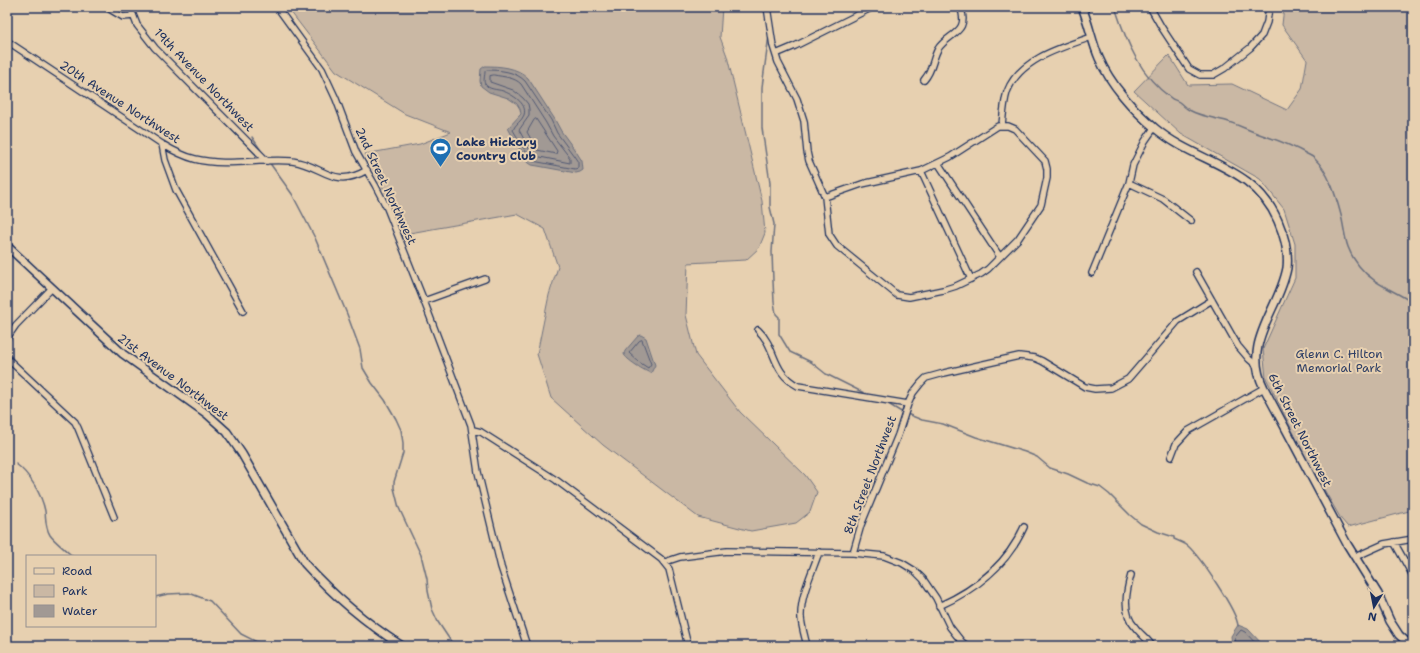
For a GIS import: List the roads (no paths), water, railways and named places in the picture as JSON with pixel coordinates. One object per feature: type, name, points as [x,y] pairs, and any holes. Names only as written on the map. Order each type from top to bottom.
[{"type":"street","points":[[106,7],[123,17],[133,16]]},
{"type":"street","name":"19th Avenue Northwest","points":[[130,7],[133,16],[155,48],[267,160]]},
{"type":"street","name":"2nd Street Northwest","points":[[276,7],[322,69],[336,99],[356,152],[387,208],[470,419],[473,430],[478,472],[501,567],[527,646]]},
{"type":"street","points":[[767,7],[773,46],[778,62],[800,107],[804,121],[807,152],[825,197],[828,227],[832,240],[837,246],[897,295],[909,297],[943,290],[971,279],[988,269],[1018,239],[1041,205],[1047,178],[1045,161],[1015,129],[1002,125],[994,128],[950,157],[921,171],[862,184],[825,197]]},
{"type":"street","points":[[776,54],[873,7]]},
{"type":"street","points":[[924,80],[930,72],[937,50],[946,40],[960,30],[963,18],[960,7]]},
{"type":"street","name":"6th Street Northwest","points":[[1082,7],[1100,60],[1110,78],[1130,104],[1154,128],[1181,146],[1230,170],[1252,185],[1271,205],[1286,246],[1287,266],[1281,288],[1258,340],[1256,355],[1258,374],[1264,388],[1355,557],[1378,594],[1396,631],[1411,646]]},
{"type":"street","points":[[1150,7],[1162,28],[1184,58],[1189,69],[1200,75],[1213,75],[1250,48],[1262,35],[1267,22],[1269,7]]},
{"type":"street","points":[[1002,125],[1005,102],[1016,75],[1039,58],[1052,51],[1092,36]]},
{"type":"street","name":"20th Avenue Northwest","points":[[7,41],[162,144],[184,156],[201,161],[226,163],[267,160],[302,163],[329,175],[341,178],[353,177],[366,170]]},
{"type":"street","points":[[1092,273],[1129,183],[1133,165],[1141,147],[1154,128]]},
{"type":"street","points":[[162,144],[165,160],[176,190],[243,310]]},
{"type":"street","points":[[938,163],[1000,257]]},
{"type":"street","points":[[921,171],[971,279]]},
{"type":"street","points":[[1129,183],[1163,198],[1191,221]]},
{"type":"street","name":"21st Avenue Northwest","points":[[7,246],[123,354],[207,414],[227,432],[242,454],[304,564],[315,576],[355,611],[402,646]]},
{"type":"street","points":[[1196,272],[1238,346],[1249,360],[1257,366]]},
{"type":"street","points":[[424,302],[485,279]]},
{"type":"street","points":[[7,338],[16,325],[52,288]]},
{"type":"street","name":"8th Street Northwest","points":[[853,553],[861,525],[900,428],[908,404],[916,388],[926,378],[1019,356],[1035,358],[1085,387],[1095,390],[1111,388],[1122,384],[1128,379],[1178,321],[1212,300]]},
{"type":"street","points":[[758,330],[764,335],[777,366],[787,380],[798,386],[908,404]]},
{"type":"street","points":[[7,356],[9,360],[75,422],[114,517]]},
{"type":"street","points":[[1171,457],[1176,444],[1188,431],[1264,388]]},
{"type":"street","points":[[473,430],[481,432],[556,480],[665,562],[670,569],[688,646]]},
{"type":"street","points":[[939,606],[970,590],[994,571],[1014,547],[1024,527]]},
{"type":"street","points":[[1355,557],[1384,544],[1413,539]]},
{"type":"street","points":[[1394,542],[1413,576]]},
{"type":"street","points":[[665,562],[680,557],[728,551],[853,553],[884,556],[902,563],[915,571],[923,579],[931,589],[950,627],[967,646]]},
{"type":"street","points":[[807,646],[802,625],[802,606],[819,552]]},
{"type":"street","points":[[1131,575],[1128,587],[1128,613],[1134,627],[1152,646]]},
{"type":"water","points":[[485,66],[514,69],[524,74],[528,78],[561,131],[582,161],[583,170],[576,173],[532,165],[526,161],[508,128],[521,114],[520,109],[517,104],[508,98],[489,92],[481,86],[481,69]]},
{"type":"water","points":[[641,335],[646,338],[655,365],[651,373],[636,365],[624,354],[638,336]]},
{"type":"water","points":[[1238,625],[1248,629],[1264,646],[1232,646],[1231,636]]},
{"type":"waterway","points":[[1115,7],[1129,45],[1143,69],[1160,89],[1172,99],[1195,113],[1236,124],[1255,133],[1286,144],[1314,158],[1328,177],[1337,200],[1346,241],[1354,259],[1371,278],[1413,303]]},
{"type":"waterway","points":[[769,35],[762,87],[762,128],[770,183],[770,207],[774,224],[772,252],[773,281],[774,302],[776,314],[779,317],[779,334],[790,352],[811,362],[826,374],[866,394]]},
{"type":"waterway","points":[[252,137],[262,152]]},
{"type":"waterway","points":[[269,162],[292,194],[315,238],[360,349],[363,368],[385,400],[401,430],[403,453],[394,482],[394,488],[399,508],[421,555],[432,609],[438,622],[454,646]]},
{"type":"waterway","points":[[884,402],[903,413]]},
{"type":"waterway","points":[[907,414],[922,420],[943,424],[976,437],[1025,452],[1037,457],[1050,468],[1100,487],[1141,524],[1158,532],[1174,537],[1174,539],[1188,546],[1194,552],[1225,597],[1238,626]]},
{"type":"waterway","points":[[16,464],[26,473],[38,491],[45,511],[48,532],[57,543],[71,555]]},
{"type":"waterway","points":[[156,597],[168,594],[189,593],[210,601],[241,634],[265,646]]},
{"type":"place","name":"Lake Hickory Country Club","points":[[440,168]]},
{"type":"park label","name":"Glenn C. Hilton Memorial Park","points":[[1339,361]]}]
